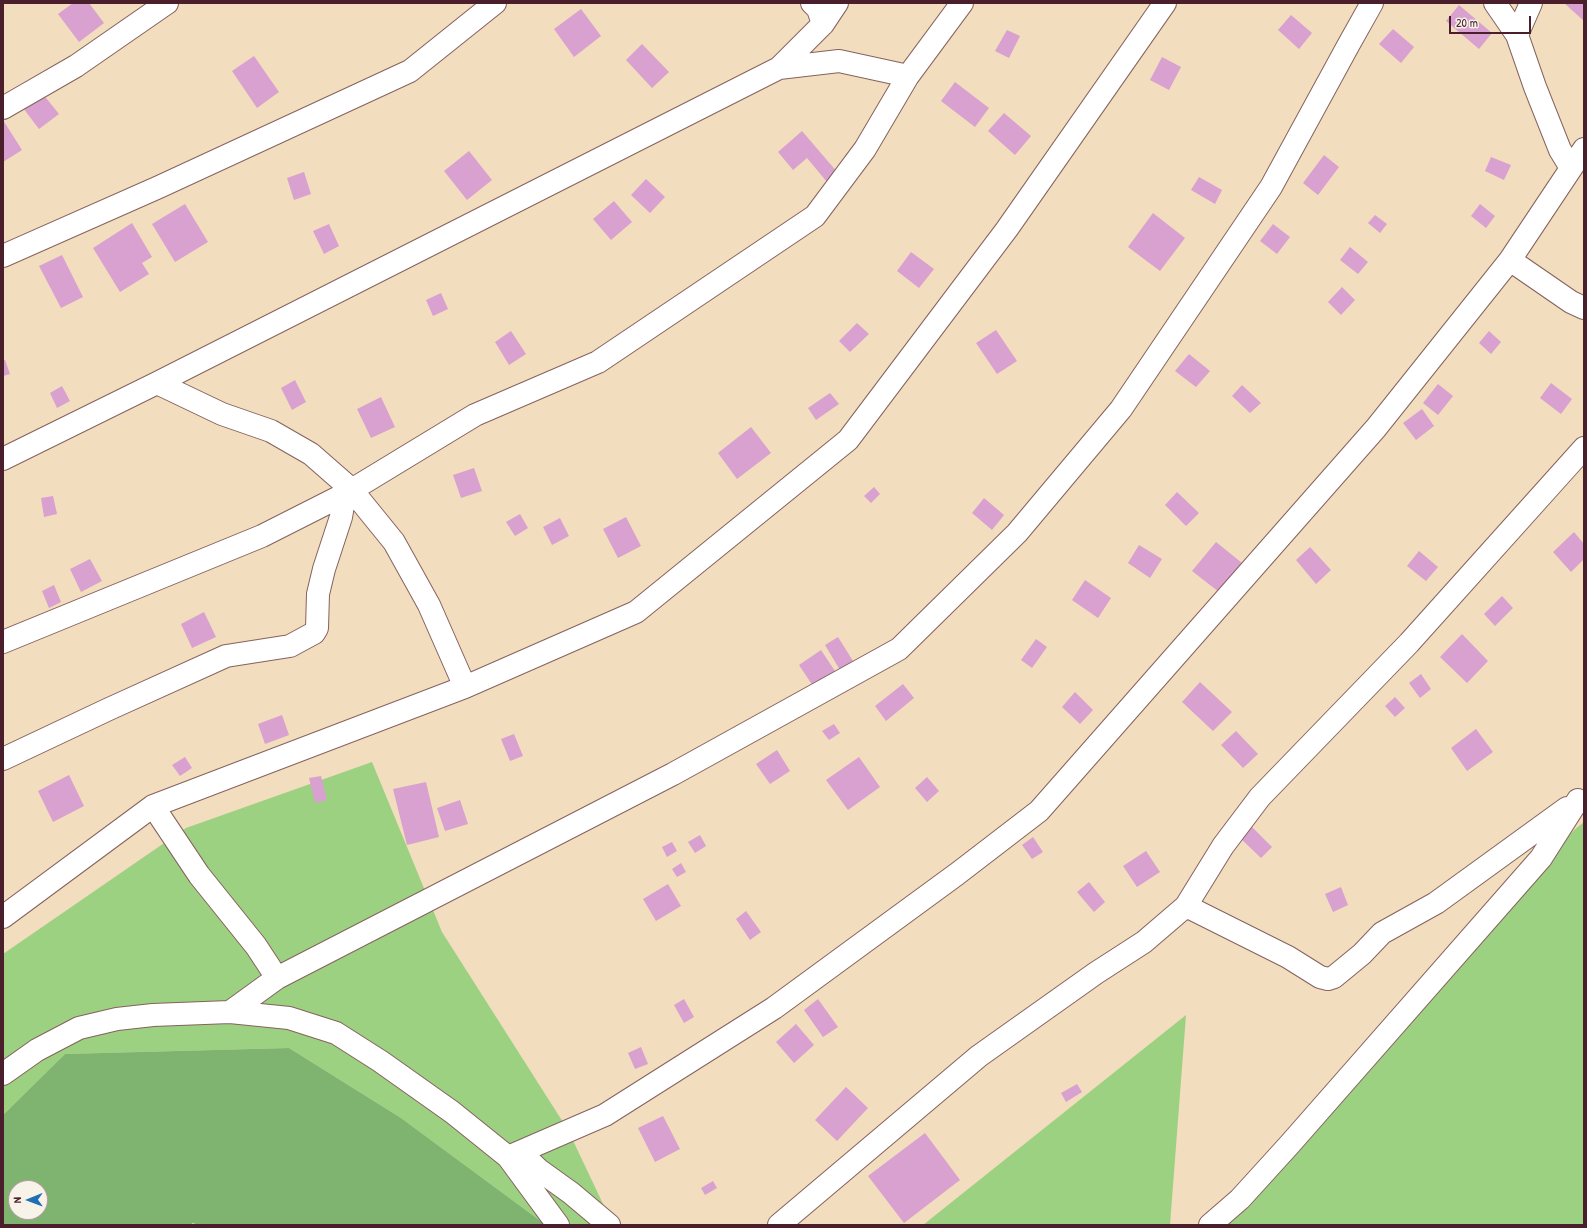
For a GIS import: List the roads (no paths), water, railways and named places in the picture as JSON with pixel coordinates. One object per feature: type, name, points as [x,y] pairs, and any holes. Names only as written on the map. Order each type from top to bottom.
[{"type":"street","points":[[3,108],[76,66],[167,3]]},
{"type":"street","points":[[3,256],[158,187],[410,71],[495,3]]},
{"type":"street","points":[[812,3],[818,9],[823,24]]},
{"type":"street","points":[[3,459],[157,383],[779,68],[823,24],[837,3]]},
{"type":"street","points":[[3,642],[262,536],[348,492],[475,415],[598,362],[815,216],[865,149],[908,76],[962,3]]},
{"type":"street","points":[[3,917],[153,806],[465,687],[636,612],[848,440],[1007,229],[1166,3]]},
{"type":"street","points":[[230,1012],[277,978],[673,774],[899,649],[1017,533],[1121,409],[1271,187],[1348,44],[1372,3]]},
{"type":"street","points":[[1495,3],[1517,35],[1534,87],[1560,150],[1571,168]]},
{"type":"street","points":[[1517,35],[1531,3]]},
{"type":"street","points":[[779,68],[839,61],[908,76]]},
{"type":"street","points":[[515,1155],[605,1115],[774,1008],[957,874],[1038,811],[1376,428],[1510,260],[1584,149]]},
{"type":"street","points":[[1510,260],[1571,302],[1584,308]]},
{"type":"street","points":[[157,383],[222,414],[277,435],[311,454],[394,542],[428,605],[465,687]]},
{"type":"street","points":[[779,1225],[978,1056],[1096,973],[1144,942],[1186,906],[1224,846],[1260,797],[1409,643],[1584,448]]},
{"type":"street","points":[[3,759],[226,656],[290,646],[314,634],[317,628],[318,594],[324,569],[348,492]]},
{"type":"street","points":[[1186,906],[1288,957],[1320,977],[1328,979],[1334,977],[1362,954],[1382,933],[1436,903],[1581,796]]},
{"type":"street","points":[[1210,1225],[1240,1199],[1285,1150],[1541,858],[1581,796]]},
{"type":"street","points":[[153,806],[199,875],[256,946],[277,978]]},
{"type":"street","points":[[3,1074],[37,1050],[79,1028],[117,1019],[153,1015],[230,1012],[289,1018],[336,1033],[380,1060],[440,1104],[571,1193],[609,1225]]},
{"type":"street","points":[[515,1155],[558,1225]]}]
